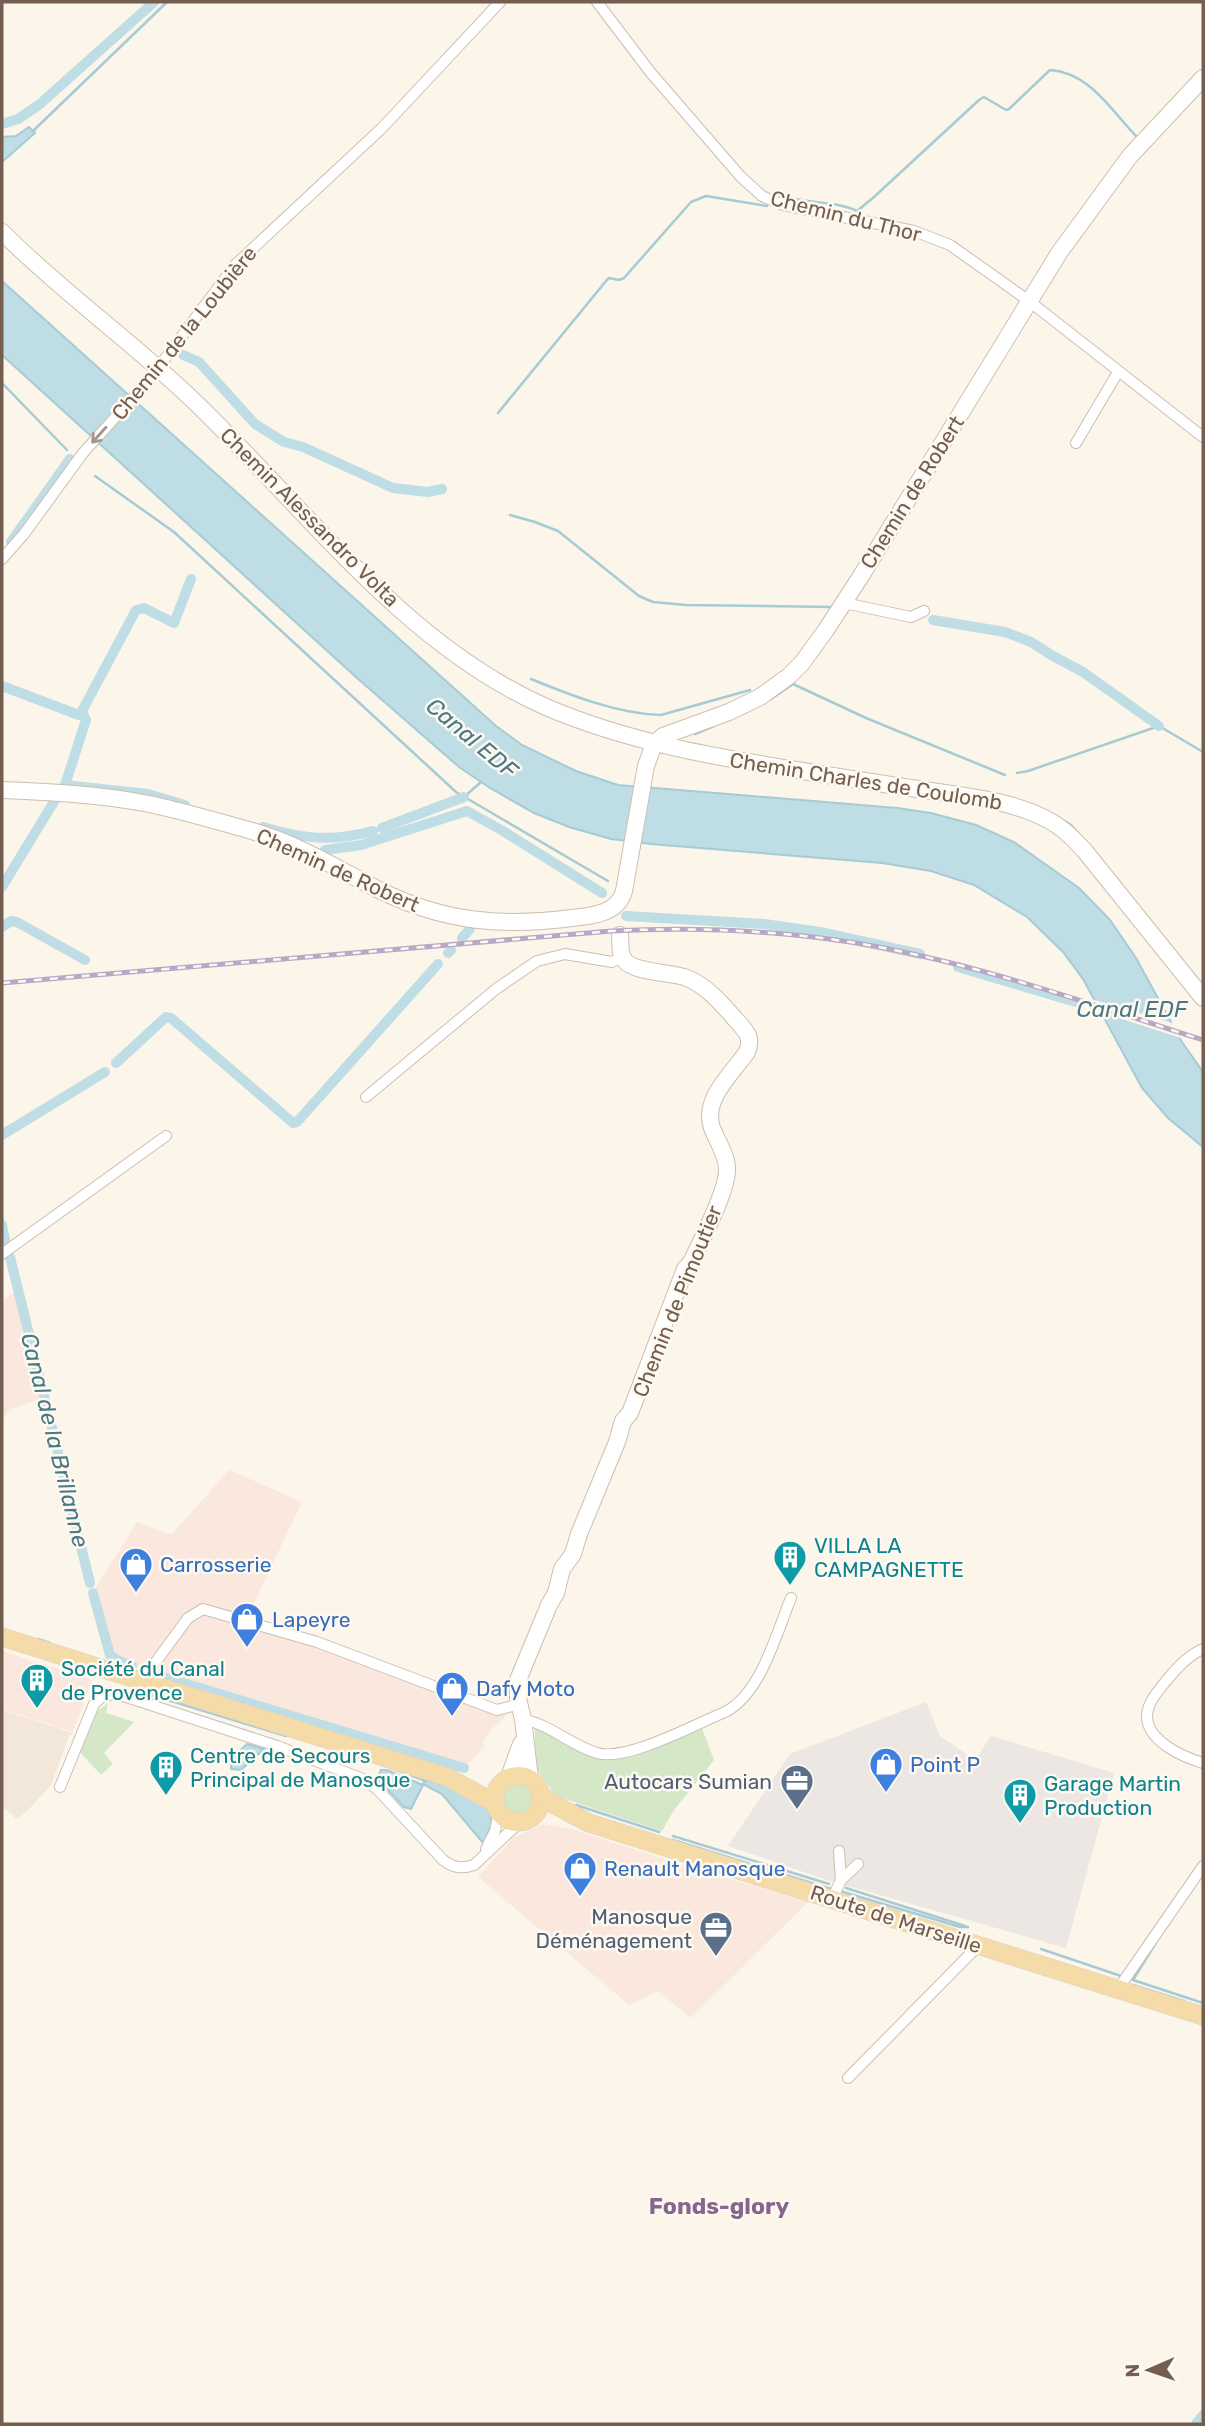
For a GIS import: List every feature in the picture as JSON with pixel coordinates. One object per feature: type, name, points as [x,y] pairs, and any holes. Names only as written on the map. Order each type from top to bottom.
[{"type":"main road","points":[[2,1637],[447,1777],[505,1780],[522,1776],[537,1786],[541,1795],[540,1809],[526,1820],[510,1821],[497,1808],[447,1777]]},
{"type":"main road","points":[[497,1808],[496,1791],[505,1780]]},
{"type":"main road","name":"Route de Marseille","points":[[541,1795],[589,1823]]},
{"type":"main road","name":"Route de Marseille","points":[[526,1820],[550,1816],[589,1823],[1203,2016]]},
{"type":"street","name":"Chemin de la Loubière","points":[[2,559],[24,534],[83,453],[153,374],[246,253],[383,128],[500,2]]},
{"type":"street","name":"Chemin du Thor","points":[[597,2],[651,73],[729,163],[762,196],[783,205],[898,226],[929,235],[958,250],[1029,301],[1203,437]]},
{"type":"street","name":"Chemin de Robert","points":[[654,744],[663,736],[745,705],[775,688],[802,663],[844,603],[1059,253],[1130,156],[1203,78]]},
{"type":"street","name":"Chemin Alessandro Volta","points":[[2,232],[153,374],[197,403],[343,555],[449,649],[482,674],[547,707],[654,744],[694,752]]},
{"type":"street","points":[[1076,443],[1118,372]]},
{"type":"street","points":[[844,603],[911,617],[924,611]]},
{"type":"street","points":[[684,728],[682,740],[694,752]]},
{"type":"street","points":[[366,1097],[486,997],[537,961],[565,954],[612,962],[622,957],[620,930],[613,903],[623,897],[625,873],[646,766],[654,744]]},
{"type":"street","name":"Chemin Charles de Coulomb","points":[[694,752],[990,800],[1049,820],[1084,850],[1203,998]]},
{"type":"street","name":"Chemin de Robert","points":[[2,790],[75,793],[147,803],[256,832],[295,846],[403,901],[456,918],[474,921],[545,921],[602,913],[613,903]]},
{"type":"street","name":"Chemin de Pimoutier","points":[[530,1779],[517,1686],[526,1658],[556,1593],[564,1565],[573,1555],[620,1429],[631,1413],[685,1269],[692,1261],[724,1187],[727,1168],[709,1110],[750,1045],[749,1034],[717,999],[696,983],[682,977],[634,967],[622,957]]},
{"type":"street","points":[[2,1254],[166,1136]]},
{"type":"street","points":[[141,1682],[188,1618],[203,1609],[317,1642],[497,1710],[543,1724],[595,1753],[611,1755],[638,1749],[738,1704],[746,1697],[759,1673],[791,1598]]},
{"type":"street","points":[[1203,1649],[1185,1660],[1160,1689],[1150,1704],[1147,1717],[1151,1729],[1162,1742],[1184,1756],[1203,1763]]},
{"type":"street","points":[[60,1787],[94,1704],[101,1697],[110,1694],[125,1695],[277,1746],[363,1779],[374,1786],[446,1863],[460,1868],[477,1863],[526,1820]]},
{"type":"street","name":"Chemin de Pimoutier","points":[[505,1780],[522,1719]]},
{"type":"street","points":[[477,1863],[492,1838],[497,1808]]},
{"type":"street","points":[[839,1851],[841,1880]]},
{"type":"street","points":[[832,1899],[841,1880],[858,1864]]},
{"type":"street","points":[[1118,1989],[1203,1866]]},
{"type":"street","points":[[848,2078],[978,1945]]},
{"type":"shaded area","points":[[14,1292],[41,1399],[10,1409],[2,1421],[2,1302]]},
{"type":"shaded area","points":[[229,1470],[302,1502],[245,1622],[507,1715],[492,1729],[483,1741],[485,1746],[465,1767],[161,1675],[114,1657],[95,1589],[137,1522],[169,1534],[173,1533]]},
{"type":"shaded area","points":[[2,1651],[92,1680],[73,1732],[2,1709]]},
{"type":"shaded area","points":[[926,1702],[940,1736],[975,1760],[991,1736],[1114,1773],[1066,1948],[827,1880],[728,1846],[790,1754]]},
{"type":"shaded area","points":[[2,1710],[73,1733],[69,1736],[51,1785],[17,1819],[2,1807]]},
{"type":"shaded area","points":[[543,1824],[571,1829],[715,1875],[809,1901],[691,2018],[658,1991],[629,2005],[478,1877],[514,1837]]},
{"type":"green space","points":[[108,1703],[106,1713],[134,1722],[104,1753],[113,1764],[101,1775],[80,1752],[97,1711]]},
{"type":"green space","points":[[701,1726],[714,1760],[674,1810],[662,1831],[556,1796],[535,1767],[535,1728],[583,1753],[611,1759],[651,1749]]},
{"type":"green space","points":[[518,1782],[530,1787],[535,1799],[530,1811],[518,1816],[506,1811],[501,1799],[506,1787]]},
{"type":"water","points":[[29,127],[35,133],[2,162],[2,137],[16,136]]},
{"type":"water","name":"Canal EDF","points":[[2,281],[496,726],[522,745],[576,771],[618,785],[931,813],[976,825],[1014,842],[1079,888],[1110,920],[1136,958],[1182,1042],[1203,1072],[1203,1147],[1168,1118],[1142,1088],[1083,979],[1063,952],[1027,917],[974,885],[931,871],[882,863],[611,839],[534,813],[459,767],[357,678],[2,355]]},
{"type":"water","points":[[247,1744],[264,1749],[241,1770],[231,1769],[231,1759]]},
{"type":"water","points":[[381,1770],[423,1785],[411,1809],[404,1807],[377,1778]]},
{"type":"water","points":[[425,1779],[463,1791],[489,1809],[492,1823],[484,1844],[442,1794],[423,1784]]},
{"type":"pier","points":[[1091,999],[1176,1024],[1184,1039],[1097,1011]]},
{"type":"waterway","points":[[2,124],[18,119],[40,104],[154,2]]},
{"type":"waterway","points":[[33,131],[167,2]]},
{"type":"waterway","points":[[780,196],[840,205],[857,211],[979,100],[984,97],[1006,110],[1009,109],[1050,70],[1077,78],[1089,86],[1138,138],[1139,136]]},
{"type":"waterway","points":[[498,413],[606,281],[609,278],[624,278],[691,202],[706,196],[767,206]]},
{"type":"waterway","points":[[183,355],[199,362],[255,424],[284,442],[303,447],[393,488],[428,492],[442,489]]},
{"type":"waterway","points":[[2,383],[67,450]]},
{"type":"waterway","points":[[11,542],[70,459]]},
{"type":"waterway","points":[[95,476],[174,532],[456,792],[608,881]]},
{"type":"waterway","points":[[510,515],[558,531],[639,596],[653,602],[832,607]]},
{"type":"waterway","points":[[65,785],[86,720],[82,711],[136,610],[144,608],[174,623],[191,579]]},
{"type":"waterway","points":[[933,620],[1005,632],[1031,642],[1083,672],[1159,726]]},
{"type":"waterway","points":[[531,679],[611,707],[661,715],[750,690]]},
{"type":"waterway","points":[[771,699],[793,684],[866,718],[1005,775]]},
{"type":"waterway","points":[[2,686],[79,715],[82,711]]},
{"type":"waterway","points":[[743,714],[756,707]]},
{"type":"waterway","points":[[695,734],[714,726]]},
{"type":"waterway","points":[[1017,773],[1159,726],[1203,752]]},
{"type":"waterway","points":[[464,797],[481,782]]},
{"type":"waterway","points":[[65,785],[148,794],[185,805]]},
{"type":"waterway","points":[[2,887],[58,795]]},
{"type":"waterway","points":[[382,828],[464,797]]},
{"type":"waterway","points":[[325,850],[361,845],[467,811],[602,893]]},
{"type":"waterway","points":[[1053,814],[1071,825],[1078,833]]},
{"type":"waterway","points":[[263,827],[318,838],[344,837],[373,831]]},
{"type":"waterway","points":[[638,854],[641,840]]},
{"type":"waterway","points":[[626,916],[764,924],[820,932],[920,954]]},
{"type":"waterway","points":[[2,927],[11,921],[17,922],[85,960]]},
{"type":"waterway","points":[[462,938],[470,929]]},
{"type":"waterway","points":[[448,953],[451,950]]},
{"type":"waterway","points":[[116,1063],[166,1017],[171,1018],[293,1123],[297,1122],[438,964]]},
{"type":"waterway","points":[[958,967],[1079,1003]]},
{"type":"waterway","points":[[2,1135],[105,1072]]},
{"type":"waterway","name":"Canal de la Brillanne","points":[[2,1225],[5,1240]]},
{"type":"waterway","name":"Canal de la Brillanne","points":[[10,1257],[90,1583]]},
{"type":"waterway","name":"Canal de la Brillanne","points":[[93,1593],[110,1655],[132,1666]]},
{"type":"waterway","points":[[38,1639],[50,1643]]},
{"type":"waterway","name":"Canal de la Brillanne","points":[[160,1676],[464,1768]]},
{"type":"waterway","points":[[135,1690],[286,1736]]},
{"type":"waterway","points":[[386,1766],[426,1781]]},
{"type":"waterway","points":[[576,1805],[659,1832]]},
{"type":"waterway","points":[[673,1836],[829,1884]]},
{"type":"waterway","points":[[673,1840],[834,1890]]},
{"type":"waterway","points":[[846,1888],[965,1926]]},
{"type":"waterway","points":[[840,1891],[960,1927],[968,1927]]},
{"type":"waterway","points":[[1157,1941],[1133,1980],[1203,2003]]},
{"type":"waterway","points":[[1041,1949],[1121,1976]]},
{"type":"waterway","points":[[1133,1985],[1184,2001]]},
{"type":"waterway","points":[[1196,2424],[1203,2415]]},
{"type":"railway","points":[[2,983],[611,931],[730,930],[850,942],[939,960],[1028,984],[1203,1040]]},
{"type":"place","name":"VILLA LA CAMPAGNETTE","points":[[790,1587]]},
{"type":"place","name":"Carrosserie","points":[[136,1594]]},
{"type":"place","name":"Lapeyre","points":[[247,1649]]},
{"type":"place","name":"Société du Canal de Provence","points":[[37,1710]]},
{"type":"place","name":"Dafy Moto","points":[[452,1718]]},
{"type":"place","name":"Point P","points":[[886,1794]]},
{"type":"place","name":"Centre de Secours Principal de Manosque","points":[[166,1797]]},
{"type":"place","name":"Autocars Sumian","points":[[797,1811]]},
{"type":"place","name":"Garage Martin Production","points":[[1020,1825]]},
{"type":"place","name":"Renault Manosque","points":[[580,1898]]},
{"type":"place","name":"Manosque Déménagement","points":[[716,1958]]},
{"type":"district","name":"Fonds-glory","points":[[719,2206]]}]
